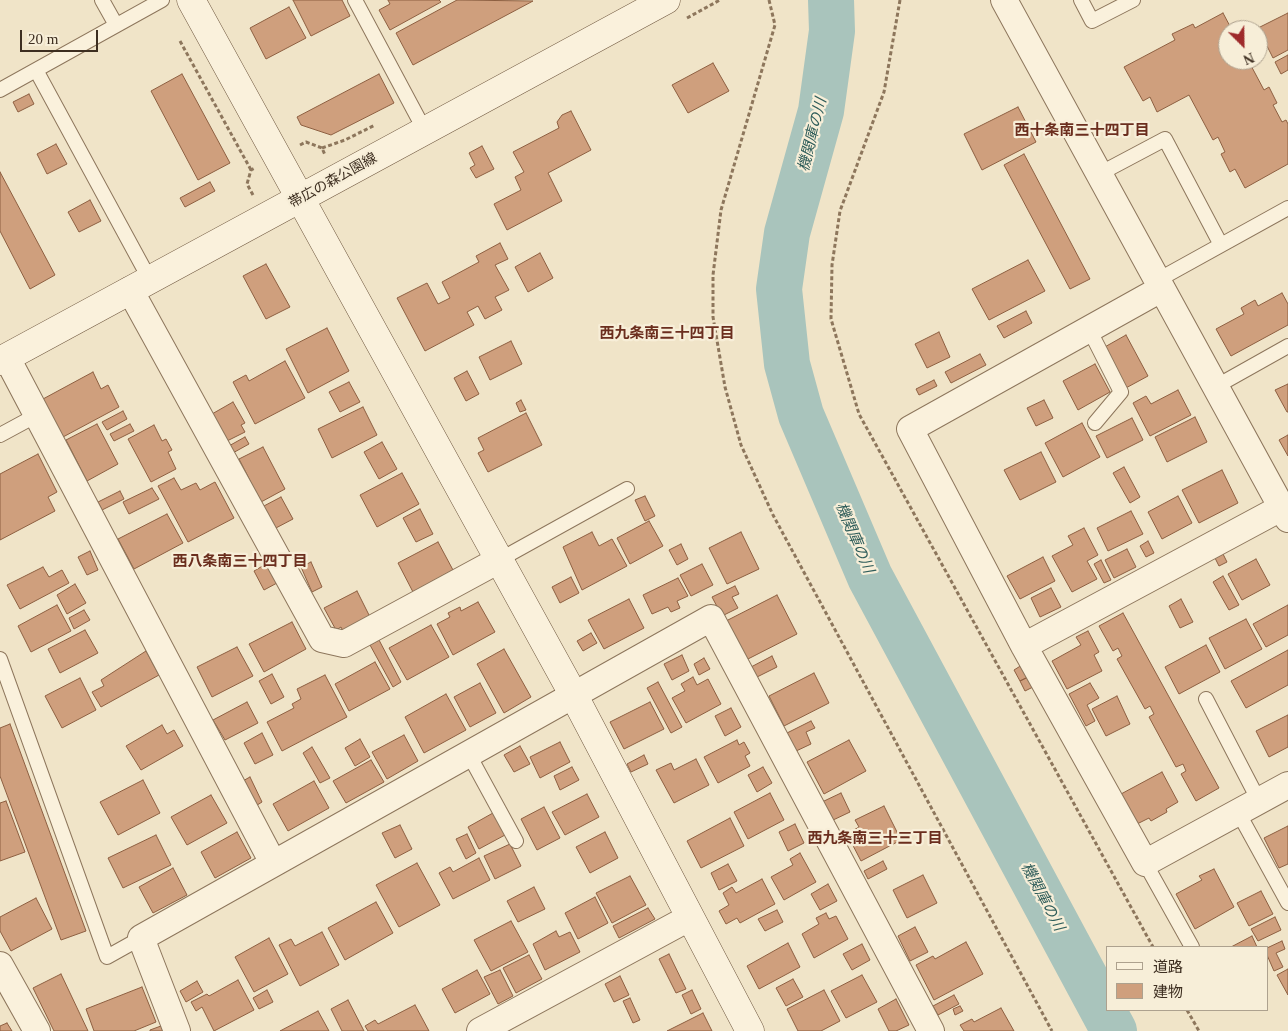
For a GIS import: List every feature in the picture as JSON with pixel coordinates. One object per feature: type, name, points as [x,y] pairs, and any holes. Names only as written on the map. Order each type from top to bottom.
[{"type":"street","points":[[191,0],[299,200],[573,694],[750,1031]]},
{"type":"street","name":"帯広の森公園線","points":[[3,359],[666,0]]},
{"type":"street","points":[[1004,0],[1286,516],[1024,646]]},
{"type":"street","points":[[140,285],[322,639],[344,644],[499,560]]},
{"type":"street","points":[[1159,285],[1089,329],[910,429],[1024,646],[1145,863],[1288,785]]},
{"type":"street","points":[[3,359],[37,415],[273,863]]},
{"type":"street","points":[[178,1031],[141,938],[711,618],[931,1031]]},
{"type":"street","points":[[480,1031],[689,918]]},
{"type":"street","points":[[0,965],[37,1031]]},
{"type":"lane","points":[[102,0],[116,26]]},
{"type":"lane","points":[[355,0],[425,131]]},
{"type":"lane","points":[[1081,0],[1092,21],[1132,0]]},
{"type":"lane","points":[[0,90],[160,1]]},
{"type":"lane","points":[[36,70],[140,285]]},
{"type":"lane","points":[[1098,174],[1165,139],[1221,245]]},
{"type":"lane","points":[[1159,285],[1221,245],[1288,208]]},
{"type":"lane","points":[[1089,329],[1121,392],[1096,423]]},
{"type":"lane","points":[[1215,388],[1288,346]]},
{"type":"lane","points":[[0,435],[37,415]]},
{"type":"lane","points":[[499,560],[627,489]]},
{"type":"lane","points":[[0,659],[107,957],[141,938]]},
{"type":"lane","points":[[1206,699],[1288,903]]},
{"type":"lane","points":[[468,753],[516,841]]},
{"type":"lane","points":[[1145,863],[1191,946]]},
{"type":"path","points":[[769,0],[776,25],[721,210],[713,275],[713,317],[725,387],[741,446],[773,516],[1052,1031]]},
{"type":"path","points":[[160,1],[251,170]]},
{"type":"path","points":[[1188,1011],[1199,1031]]},
{"type":"building","points":[[293,0],[342,0],[350,16],[311,36]]},
{"type":"building","points":[[388,0],[439,0],[441,2],[390,30],[379,10],[390,4]]},
{"type":"building","points":[[457,0],[533,1],[413,65],[396,33]]},
{"type":"building","points":[[289,7],[306,38],[266,59],[250,28]]},
{"type":"building","points":[[1223,13],[1227,20],[1218,20],[1218,70],[1253,70],[1264,90],[1269,87],[1277,103],[1273,105],[1282,122],[1286,120],[1288,124],[1288,164],[1245,188],[1235,169],[1230,172],[1221,154],[1225,152],[1218,137],[1213,140],[1189,95],[1157,112],[1150,97],[1143,101],[1124,67],[1175,40],[1172,34],[1193,24],[1195,28]]},
{"type":"building","points":[[1288,13],[1288,50],[1273,58],[1268,48],[1268,23]]},
{"type":"building","points":[[1288,55],[1288,70],[1281,74],[1275,62]]},
{"type":"building","points":[[713,63],[729,91],[688,113],[672,85]]},
{"type":"building","points":[[182,74],[230,163],[198,180],[151,91]]},
{"type":"building","points":[[379,74],[394,103],[331,135],[301,125],[297,117]]},
{"type":"building","points":[[29,94],[34,104],[18,112],[13,102]]},
{"type":"building","points":[[1018,107],[1036,142],[982,170],[964,134]]},
{"type":"building","points":[[571,111],[591,150],[548,173],[562,201],[507,230],[494,204],[521,190],[515,177],[524,172],[513,152],[559,128],[557,122],[562,115]]},
{"type":"building","points":[[56,144],[67,164],[47,174],[37,154]]},
{"type":"building","points":[[482,146],[494,169],[476,178],[470,168],[475,165],[469,153]]},
{"type":"building","points":[[1024,154],[1090,279],[1070,289],[1004,165]]},
{"type":"building","points":[[0,172],[55,275],[30,289],[0,231]]},
{"type":"building","points":[[210,182],[215,191],[185,207],[180,198]]},
{"type":"building","points":[[90,200],[101,221],[79,232],[68,212]]},
{"type":"building","points":[[500,243],[508,259],[495,265],[509,290],[495,297],[502,310],[485,319],[478,306],[467,312],[474,325],[425,351],[397,298],[427,283],[438,304],[450,298],[442,282],[479,262],[476,256]]},
{"type":"building","points":[[540,253],[553,278],[528,292],[515,267]]},
{"type":"building","points":[[1028,260],[1045,291],[989,320],[972,289]]},
{"type":"building","points":[[266,264],[290,307],[266,319],[243,276]]},
{"type":"building","points":[[1282,293],[1288,304],[1288,325],[1231,356],[1216,329],[1244,314],[1241,308],[1255,300],[1258,306]]},
{"type":"building","points":[[1026,311],[1032,323],[1004,338],[997,326]]},
{"type":"building","points":[[327,328],[349,371],[308,393],[286,349]]},
{"type":"building","points":[[939,332],[950,357],[927,368],[915,344]]},
{"type":"building","points":[[1126,335],[1148,376],[1124,389],[1103,348]]},
{"type":"building","points":[[511,341],[522,364],[490,380],[479,357]]},
{"type":"building","points":[[980,354],[986,365],[951,383],[945,372]]},
{"type":"building","points":[[285,361],[305,398],[255,424],[233,382],[246,375],[249,381]]},
{"type":"building","points":[[1095,364],[1110,392],[1078,410],[1063,381]]},
{"type":"building","points":[[467,371],[479,394],[466,401],[454,378]]},
{"type":"building","points":[[93,372],[101,389],[108,385],[119,407],[63,437],[43,399]]},
{"type":"building","points":[[934,380],[937,386],[919,395],[916,389]]},
{"type":"building","points":[[349,382],[360,402],[340,412],[329,392]]},
{"type":"building","points":[[1288,384],[1288,412],[1287,412],[1275,390]]},
{"type":"building","points":[[1178,390],[1191,415],[1150,436],[1133,403],[1146,396],[1151,404]]},
{"type":"building","points":[[521,400],[526,410],[520,412],[516,403]]},
{"type":"building","points":[[1044,400],[1053,418],[1036,426],[1027,408]]},
{"type":"building","points":[[233,402],[245,423],[241,425],[245,432],[227,441],[212,414]]},
{"type":"building","points":[[363,407],[377,435],[332,458],[318,429]]},
{"type":"building","points":[[123,411],[127,419],[107,430],[102,422]]},
{"type":"building","points":[[526,413],[542,445],[488,472],[478,453],[484,450],[478,438]]},
{"type":"building","points":[[1195,417],[1207,442],[1167,462],[1155,437]]},
{"type":"building","points":[[1132,418],[1143,440],[1107,458],[1096,436]]},
{"type":"building","points":[[1082,423],[1100,457],[1063,477],[1045,443]]},
{"type":"building","points":[[97,424],[118,464],[87,481],[66,440]]},
{"type":"building","points":[[130,424],[134,431],[114,441],[110,434]]},
{"type":"building","points":[[154,425],[162,441],[166,439],[172,450],[168,452],[176,469],[151,482],[128,439]]},
{"type":"building","points":[[1288,435],[1288,456],[1279,440]]},
{"type":"building","points":[[245,437],[249,444],[231,454],[227,447]]},
{"type":"building","points":[[382,442],[397,469],[379,479],[364,452]]},
{"type":"building","points":[[263,447],[285,489],[261,502],[239,459]]},
{"type":"building","points":[[1041,452],[1056,482],[1020,500],[1004,470]]},
{"type":"building","points":[[38,454],[57,492],[48,497],[55,511],[0,540],[0,474]]},
{"type":"building","points":[[1124,467],[1140,497],[1130,503],[1113,473]]},
{"type":"building","points":[[1222,470],[1238,503],[1199,523],[1182,490]]},
{"type":"building","points":[[402,473],[419,504],[377,527],[360,495]]},
{"type":"building","points":[[174,478],[181,490],[196,483],[200,490],[215,482],[234,518],[188,542],[158,486]]},
{"type":"building","points":[[152,488],[159,499],[129,514],[123,502]]},
{"type":"building","points":[[120,491],[124,499],[102,510],[98,502]]},
{"type":"building","points":[[645,496],[655,516],[645,521],[635,500]]},
{"type":"building","points":[[1178,496],[1192,523],[1162,539],[1148,512]]},
{"type":"building","points":[[281,497],[293,519],[274,529],[262,507]]},
{"type":"building","points":[[420,509],[433,534],[416,542],[403,518]]},
{"type":"building","points":[[1131,511],[1143,534],[1108,551],[1097,528]]},
{"type":"building","points":[[167,514],[183,543],[134,569],[118,539]]},
{"type":"building","points":[[649,521],[663,546],[630,564],[617,538]]},
{"type":"building","points":[[1084,528],[1098,555],[1087,561],[1097,579],[1072,592],[1052,556],[1073,545],[1068,536]]},
{"type":"building","points":[[592,532],[599,546],[612,539],[627,566],[582,590],[563,547]]},
{"type":"building","points":[[741,532],[759,569],[727,584],[709,548]]},
{"type":"building","points":[[1148,541],[1154,553],[1146,557],[1140,546]]},
{"type":"building","points":[[438,542],[453,570],[413,592],[398,563]]},
{"type":"building","points":[[681,544],[688,559],[677,565],[669,550]]},
{"type":"building","points":[[1127,549],[1136,567],[1114,578],[1105,560]]},
{"type":"building","points":[[90,551],[98,570],[87,575],[78,557]]},
{"type":"building","points":[[1223,554],[1227,562],[1219,566],[1215,558]]},
{"type":"building","points":[[1043,557],[1055,581],[1020,599],[1007,576]]},
{"type":"building","points":[[1256,559],[1270,585],[1242,600],[1228,574]]},
{"type":"building","points":[[1101,560],[1111,580],[1104,583],[1094,564]]},
{"type":"building","points":[[311,562],[322,587],[312,592],[301,567]]},
{"type":"building","points":[[266,564],[277,583],[264,590],[254,571]]},
{"type":"building","points":[[702,564],[713,585],[691,596],[680,575]]},
{"type":"building","points":[[43,567],[49,577],[62,570],[69,583],[20,609],[7,585]]},
{"type":"building","points":[[1223,576],[1239,605],[1229,610],[1213,582]]},
{"type":"building","points":[[571,577],[579,593],[560,603],[552,587]]},
{"type":"building","points":[[678,578],[688,596],[677,601],[680,608],[671,612],[668,607],[652,614],[643,595]]},
{"type":"building","points":[[75,584],[86,603],[67,614],[57,595]]},
{"type":"building","points":[[735,586],[739,594],[732,597],[738,608],[722,616],[712,597]]},
{"type":"building","points":[[1051,588],[1061,607],[1040,617],[1031,598]]},
{"type":"building","points":[[357,591],[370,617],[343,631],[341,627],[336,630],[324,608]]},
{"type":"building","points":[[777,595],[797,634],[746,660],[726,621]]},
{"type":"building","points":[[629,599],[644,628],[604,649],[588,620]]},
{"type":"building","points":[[1181,599],[1193,622],[1180,628],[1169,606]]},
{"type":"building","points":[[478,602],[495,632],[453,655],[437,624],[450,617],[448,613],[460,607],[461,611]]},
{"type":"building","points":[[57,605],[71,631],[31,652],[18,626]]},
{"type":"building","points":[[1288,605],[1288,635],[1266,647],[1253,624]]},
{"type":"building","points":[[84,610],[90,620],[74,629],[69,618]]},
{"type":"building","points":[[1123,613],[1219,788],[1196,801],[1181,774],[1186,771],[1183,764],[1176,767],[1149,717],[1154,714],[1150,706],[1145,709],[1117,659],[1122,656],[1118,648],[1113,651],[1099,626]]},
{"type":"building","points":[[1246,619],[1262,649],[1225,669],[1209,638]]},
{"type":"building","points":[[292,622],[306,649],[264,672],[249,644]]},
{"type":"building","points":[[431,625],[449,657],[407,680],[389,648]]},
{"type":"building","points":[[85,630],[98,653],[60,673],[48,649]]},
{"type":"building","points":[[1088,631],[1099,652],[1094,655],[1102,671],[1067,689],[1052,661],[1081,645],[1076,637]]},
{"type":"building","points":[[591,633],[597,643],[583,651],[577,641]]},
{"type":"building","points":[[379,640],[401,682],[393,687],[370,645]]},
{"type":"building","points":[[1206,645],[1220,672],[1179,694],[1165,667]]},
{"type":"building","points":[[237,647],[253,676],[212,697],[197,667]]},
{"type":"building","points":[[504,649],[531,697],[504,713],[477,664]]},
{"type":"building","points":[[1288,650],[1288,685],[1246,708],[1231,681]]},
{"type":"building","points":[[146,651],[159,675],[101,707],[92,692],[104,686],[101,680]]},
{"type":"building","points":[[682,655],[689,671],[672,680],[664,664]]},
{"type":"building","points":[[772,656],[777,667],[757,677],[751,667]]},
{"type":"building","points":[[704,658],[710,669],[699,675],[694,664]]},
{"type":"building","points":[[375,662],[390,689],[349,711],[335,684]]},
{"type":"building","points":[[1022,665],[1028,677],[1020,681],[1014,670]]},
{"type":"building","points":[[814,673],[829,703],[784,726],[769,696]]},
{"type":"building","points":[[272,674],[284,697],[271,704],[259,681]]},
{"type":"building","points":[[325,675],[347,717],[282,751],[267,722],[294,708],[292,704],[301,699],[297,689]]},
{"type":"building","points":[[693,677],[697,685],[708,679],[721,704],[686,723],[672,698],[685,691],[681,684]]},
{"type":"building","points":[[1028,677],[1033,687],[1025,691],[1020,681]]},
{"type":"building","points":[[80,678],[96,710],[62,728],[45,696]]},
{"type":"building","points":[[658,682],[682,727],[671,733],[647,688]]},
{"type":"building","points":[[480,683],[496,713],[470,727],[454,697]]},
{"type":"building","points":[[1090,683],[1099,698],[1087,705],[1095,721],[1086,726],[1069,694]]},
{"type":"building","points":[[446,694],[466,730],[424,753],[405,717]]},
{"type":"building","points":[[1117,696],[1130,724],[1106,736],[1092,709]]},
{"type":"building","points":[[247,702],[258,723],[225,740],[213,720]]},
{"type":"building","points":[[650,702],[664,729],[624,749],[610,722]]},
{"type":"building","points":[[731,708],[741,727],[725,736],[715,716]]},
{"type":"building","points":[[1288,715],[1288,747],[1269,757],[1256,731]]},
{"type":"building","points":[[811,721],[815,728],[806,732],[811,744],[794,752],[785,734]]},
{"type":"building","points":[[10,724],[86,931],[61,940],[0,776],[0,728]]},
{"type":"building","points":[[162,725],[167,734],[174,730],[183,746],[141,770],[126,746]]},
{"type":"building","points":[[262,733],[273,755],[255,764],[244,743]]},
{"type":"building","points":[[404,735],[418,761],[387,779],[372,752]]},
{"type":"building","points":[[360,739],[370,757],[355,766],[345,748]]},
{"type":"building","points":[[737,740],[739,745],[744,742],[750,753],[745,756],[750,766],[718,783],[704,757]]},
{"type":"building","points":[[849,740],[866,771],[824,794],[807,762]]},
{"type":"building","points":[[560,742],[570,762],[540,778],[530,757]]},
{"type":"building","points":[[520,746],[530,764],[514,772],[504,755]]},
{"type":"building","points":[[312,747],[330,778],[320,783],[303,753]]},
{"type":"building","points":[[644,755],[648,764],[631,772],[627,764]]},
{"type":"building","points":[[696,759],[709,785],[674,803],[656,770],[671,763],[674,770]]},
{"type":"building","points":[[371,760],[384,782],[346,803],[333,781]]},
{"type":"building","points":[[572,767],[579,780],[560,790],[554,776]]},
{"type":"building","points":[[763,767],[772,783],[757,792],[748,775]]},
{"type":"building","points":[[1162,772],[1178,802],[1166,809],[1167,812],[1151,821],[1149,818],[1137,824],[1121,794]]},
{"type":"building","points":[[250,777],[262,802],[254,807],[241,782]]},
{"type":"building","points":[[143,780],[160,813],[118,835],[100,802]]},
{"type":"building","points":[[314,781],[329,808],[288,831],[273,804]]},
{"type":"building","points":[[770,793],[784,820],[748,839],[734,812]]},
{"type":"building","points":[[841,793],[850,812],[831,821],[822,802]]},
{"type":"building","points":[[587,794],[599,817],[565,835],[552,812]]},
{"type":"building","points":[[211,795],[227,823],[187,845],[171,817]]},
{"type":"building","points":[[6,801],[25,852],[0,861],[0,803]]},
{"type":"building","points":[[884,806],[901,840],[861,861],[847,834],[859,827],[855,820]]},
{"type":"building","points":[[544,807],[560,838],[537,850],[521,819]]},
{"type":"building","points":[[493,813],[505,835],[479,849],[468,827]]},
{"type":"building","points":[[730,818],[744,846],[701,868],[687,841]]},
{"type":"building","points":[[795,824],[804,843],[788,851],[779,832]]},
{"type":"building","points":[[400,825],[412,849],[395,858],[382,833]]},
{"type":"building","points":[[1288,826],[1288,864],[1279,868],[1264,838]]},
{"type":"building","points":[[237,832],[251,858],[215,878],[201,852]]},
{"type":"building","points":[[605,832],[618,858],[590,873],[576,847]]},
{"type":"building","points":[[467,834],[476,853],[466,859],[456,839]]},
{"type":"building","points":[[156,835],[171,865],[123,888],[108,858]]},
{"type":"building","points":[[510,844],[521,866],[495,879],[484,856]]},
{"type":"building","points":[[800,853],[816,882],[784,900],[771,877],[793,865],[790,859]]},
{"type":"building","points":[[479,858],[490,880],[453,899],[439,873],[450,867],[453,872]]},
{"type":"building","points":[[883,861],[887,869],[868,879],[864,871]]},
{"type":"building","points":[[417,863],[440,905],[399,927],[376,885]]},
{"type":"building","points":[[728,864],[737,881],[719,890],[711,873]]},
{"type":"building","points":[[173,868],[187,895],[153,913],[139,887]]},
{"type":"building","points":[[1214,869],[1234,907],[1195,929],[1176,894],[1202,880],[1199,876]]},
{"type":"building","points":[[923,875],[937,903],[907,918],[893,890]]},
{"type":"building","points":[[630,876],[646,905],[612,923],[596,893]]},
{"type":"building","points":[[762,879],[775,904],[740,923],[737,918],[726,924],[719,911],[729,905],[723,893],[732,887],[736,893]]},
{"type":"building","points":[[828,884],[837,901],[820,910],[811,894]]},
{"type":"building","points":[[534,887],[545,909],[518,922],[507,901]]},
{"type":"building","points":[[1261,891],[1273,914],[1249,926],[1237,903]]},
{"type":"building","points":[[595,897],[608,923],[578,939],[565,913]]},
{"type":"building","points":[[36,898],[52,929],[11,951],[0,931],[0,917]]},
{"type":"building","points":[[376,902],[393,933],[345,960],[328,928]]},
{"type":"building","points":[[648,908],[655,919],[619,938],[613,926]]},
{"type":"building","points":[[777,910],[783,922],[765,931],[758,919]]},
{"type":"building","points":[[826,913],[829,919],[836,916],[848,939],[814,958],[802,934],[819,924],[816,918]]},
{"type":"building","points":[[1275,917],[1281,930],[1258,941],[1251,929]]},
{"type":"building","points":[[511,921],[528,952],[491,971],[474,940]]},
{"type":"building","points":[[915,927],[928,952],[910,961],[898,936]]},
{"type":"building","points":[[556,931],[559,937],[570,932],[580,952],[545,970],[533,944]]},
{"type":"building","points":[[322,932],[339,965],[300,986],[279,945],[291,939],[295,946]]},
{"type":"building","points":[[1252,936],[1257,946],[1233,946]]},
{"type":"building","points":[[269,938],[288,974],[254,992],[235,957]]},
{"type":"building","points":[[1282,941],[1285,949],[1276,953],[1283,967],[1274,971],[1268,957],[1268,948]]},
{"type":"building","points":[[966,942],[983,974],[934,1000],[916,965],[933,956],[935,959]]},
{"type":"building","points":[[788,943],[800,967],[759,989],[747,966]]},
{"type":"building","points":[[862,944],[870,960],[852,970],[843,954]]},
{"type":"building","points":[[669,954],[686,989],[676,993],[659,959]]},
{"type":"building","points":[[529,955],[542,979],[516,993],[503,968]]},
{"type":"building","points":[[1288,969],[1288,995],[1277,975]]},
{"type":"building","points":[[477,970],[490,994],[455,1013],[442,989]]},
{"type":"building","points":[[500,970],[513,996],[498,1004],[484,977]]},
{"type":"building","points":[[61,974],[88,1031],[54,1031],[33,988]]},
{"type":"building","points":[[862,975],[877,1002],[846,1018],[831,991]]},
{"type":"building","points":[[620,976],[629,995],[614,1002],[605,984]]},
{"type":"building","points":[[793,979],[803,997],[786,1006],[776,988]]},
{"type":"building","points":[[238,980],[254,1010],[214,1031],[202,1007],[196,1011],[191,1002],[207,994],[209,996]]},
{"type":"building","points":[[197,981],[203,992],[186,1002],[180,991]]},
{"type":"building","points":[[142,987],[156,1022],[134,1031],[94,1031],[86,1009]]},
{"type":"building","points":[[267,990],[273,1002],[259,1009],[253,998]]},
{"type":"building","points":[[692,990],[701,1009],[691,1014],[682,995]]},
{"type":"building","points":[[824,990],[840,1021],[821,1031],[798,1031],[787,1009]]},
{"type":"building","points":[[954,995],[959,1004],[938,1015],[933,1006]]},
{"type":"building","points":[[630,998],[640,1020],[633,1023],[623,1001]]},
{"type":"building","points":[[896,999],[909,1025],[896,1031],[889,1031],[878,1009]]},
{"type":"building","points":[[348,1000],[364,1031],[342,1031],[331,1009]]},
{"type":"building","points":[[415,1005],[429,1031],[368,1031],[365,1026],[375,1020],[378,1024]]},
{"type":"building","points":[[960,1006],[963,1011],[955,1015],[953,1009]]},
{"type":"building","points":[[1001,1008],[1014,1031],[964,1031],[960,1025],[972,1019],[974,1022]]},
{"type":"building","points":[[318,1011],[329,1031],[280,1031]]},
{"type":"building","points":[[703,1013],[712,1031],[667,1031]]},
{"type":"building","points":[[7,1023],[12,1031],[0,1031],[0,1026]]},
{"type":"building","points":[[161,1026],[163,1031],[150,1031],[150,1030]]},
{"type":"waterway","name":"機関庫の川","points":[[831,0],[832,31],[821,111],[787,233],[779,289],[787,364],[801,415],[870,577],[1114,1031]]},
{"type":"district","name":"西十条南三十四丁目","points":[[1082,131]]},
{"type":"district","name":"西九条南三十四丁目","points":[[667,334]]},
{"type":"district","name":"西八条南三十四丁目","points":[[240,562]]},
{"type":"district","name":"西九条南三十三丁目","points":[[875,839]]}]
